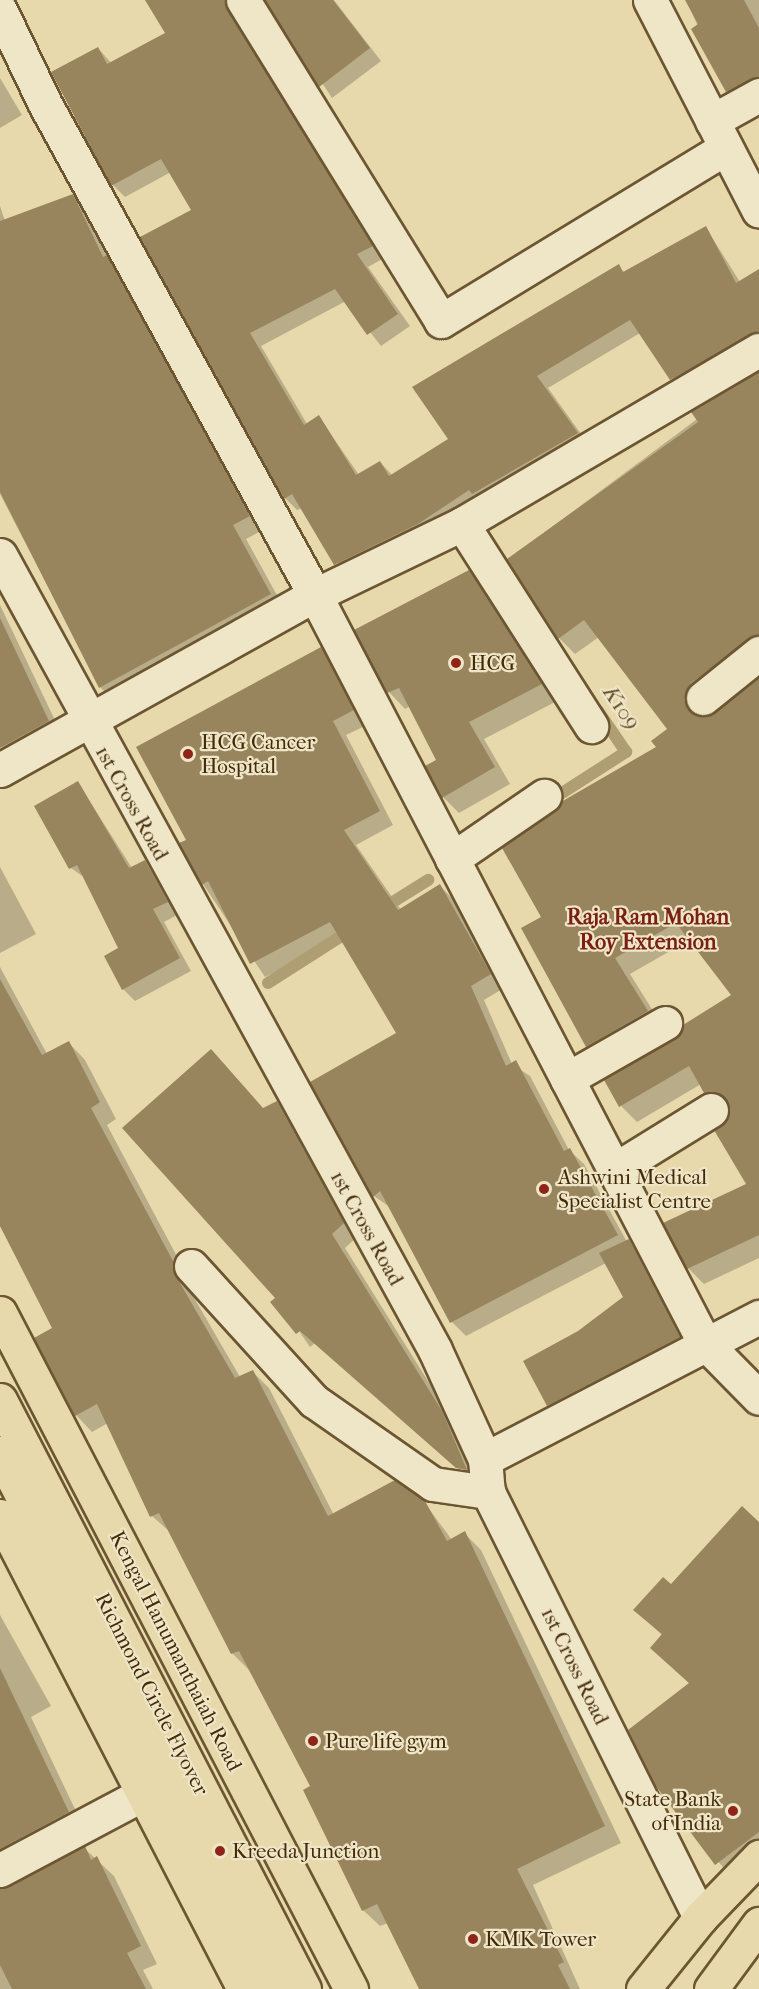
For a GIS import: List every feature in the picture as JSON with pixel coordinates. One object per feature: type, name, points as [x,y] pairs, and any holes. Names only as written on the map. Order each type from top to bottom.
[{"type":"main road","name":"Kengal Hanumanthaiah Road","points":[[0,1313],[351,1989]]},
{"type":"main road","name":"Richmond Circle Flyover","points":[[0,1400],[304,1989]]},
{"type":"main road","name":"Richmond Circle Flyover","points":[[0,1453],[276,1989]]},
{"type":"main road","points":[[0,1516],[244,1989]]},
{"type":"main road","points":[[643,1989],[700,1918],[759,1857]]},
{"type":"main road","points":[[711,1989],[759,1924]]},
{"type":"street","points":[[243,0],[441,321],[718,135],[759,95]]},
{"type":"street","points":[[650,0],[759,211]]},
{"type":"street","points":[[0,10],[45,105],[315,595],[704,1342],[759,1398]]},
{"type":"street","points":[[0,770],[315,595],[462,524],[759,350]]},
{"type":"street","points":[[462,524],[591,726]]},
{"type":"street","name":"1st Cross Road","points":[[0,555],[87,721],[435,1350],[485,1459],[488,1491],[700,1918]]},
{"type":"street","points":[[704,698],[759,653]]},
{"type":"street","points":[[452,859],[544,796]]},
{"type":"street","points":[[567,1079],[665,1023]]},
{"type":"street","points":[[614,1170],[711,1110]]},
{"type":"street","points":[[190,1266],[314,1401],[433,1484],[488,1491]]},
{"type":"street","points":[[485,1459],[704,1342],[759,1317]]},
{"type":"street","points":[[0,1870],[143,1794]]},
{"type":"building","points":[[145,0],[224,0],[373,246],[357,254],[398,314],[367,335],[335,289],[250,333],[304,425],[319,415],[356,475],[380,461],[389,476],[448,439],[412,387],[619,264],[623,272],[706,226],[736,283],[759,269],[759,331],[670,380],[630,320],[537,376],[578,433],[472,494],[469,490],[418,524],[334,565],[292,494],[284,499],[140,237],[191,210],[161,159],[111,186],[51,72],[98,47],[107,64],[165,33]]},
{"type":"building","points":[[265,0],[333,0],[370,48],[319,87]]},
{"type":"building","points":[[685,0],[744,0],[759,28],[759,76],[726,92],[691,29],[698,24]]},
{"type":"building","points":[[73,194],[103,257],[107,255],[250,516],[233,525],[271,594],[99,688],[0,492],[0,221]]},
{"type":"building","points":[[759,372],[759,635],[691,683],[684,700],[696,715],[706,716],[759,677],[759,1235],[687,1269],[663,1223],[746,1184],[714,1130],[728,1118],[727,1101],[719,1093],[704,1093],[689,1066],[619,1107],[604,1080],[674,1039],[683,1025],[731,995],[676,923],[615,958],[648,1011],[586,1047],[521,928],[541,917],[502,848],[561,802],[656,747],[651,741],[667,729],[584,620],[558,639],[507,559],[698,422],[691,412]]},
{"type":"building","points":[[469,570],[542,684],[469,722],[495,767],[442,798],[425,766],[436,760],[399,688],[387,693],[354,630]]},
{"type":"building","points":[[0,618],[49,721],[0,748]]},
{"type":"building","points":[[321,647],[354,710],[333,721],[380,811],[344,830],[398,910],[440,884],[491,974],[471,986],[506,1066],[516,1060],[564,1151],[570,1148],[618,1235],[450,1323],[380,1191],[373,1197],[310,1082],[396,1033],[330,922],[250,964],[208,881],[202,885],[179,843],[186,840],[136,747]]},
{"type":"building","points":[[78,781],[129,868],[145,860],[168,902],[153,909],[180,958],[122,990],[104,956],[118,948],[77,865],[69,869],[34,806]]},
{"type":"building","points":[[0,979],[42,1055],[69,1041],[100,1102],[91,1108],[173,1261],[177,1278],[235,1378],[253,1370],[328,1516],[395,1480],[425,1501],[447,1541],[465,1531],[605,1826],[517,1869],[564,1962],[558,1965],[570,1989],[419,1989],[377,1904],[362,1911],[303,1790],[310,1786],[239,1651],[231,1654],[159,1513],[150,1517],[97,1404],[75,1416],[34,1338],[52,1328],[0,1226]]},
{"type":"building","points":[[211,1049],[263,1108],[277,1101],[344,1223],[332,1234],[442,1411],[467,1470],[456,1468],[300,1331],[296,1334],[270,1302],[275,1298],[122,1128]]},
{"type":"building","points":[[629,1239],[680,1337],[547,1406],[523,1361],[578,1331],[623,1297],[599,1253]]},
{"type":"building","points":[[742,1506],[759,1522],[759,1832],[715,1865],[655,1785],[628,1730],[689,1683],[650,1648],[662,1634],[633,1610],[663,1577],[671,1584]]},
{"type":"building","points":[[0,1668],[69,1812],[0,1849]]},
{"type":"building","points":[[85,1846],[91,1860],[97,1856],[141,1946],[127,1953],[146,1989],[12,1989],[0,1965],[0,1889]]},
{"type":"waterway","name":"K109","points":[[548,802],[626,752],[598,711]]},
{"type":"waterway","name":"K109","points":[[380,910],[428,880]]},
{"type":"waterway","name":"K109","points":[[268,983],[351,930]]},
{"type":"place","name":"HCG","points":[[456,663]]},
{"type":"place","name":"HCG Cancer Hospital","points":[[188,754]]},
{"type":"place","name":"Ashwini Medical Specialist Centre","points":[[544,1189]]},
{"type":"place","name":"Pure life gym","points":[[313,1741]]},
{"type":"place","name":"State Bank of India","points":[[733,1811]]},
{"type":"place","name":"Kreeda Junction","points":[[220,1851]]},
{"type":"place","name":"KMK Tower","points":[[473,1939]]},
{"type":"district","name":"Raja Ram Mohan Roy Extension","points":[[648,930]]}]
